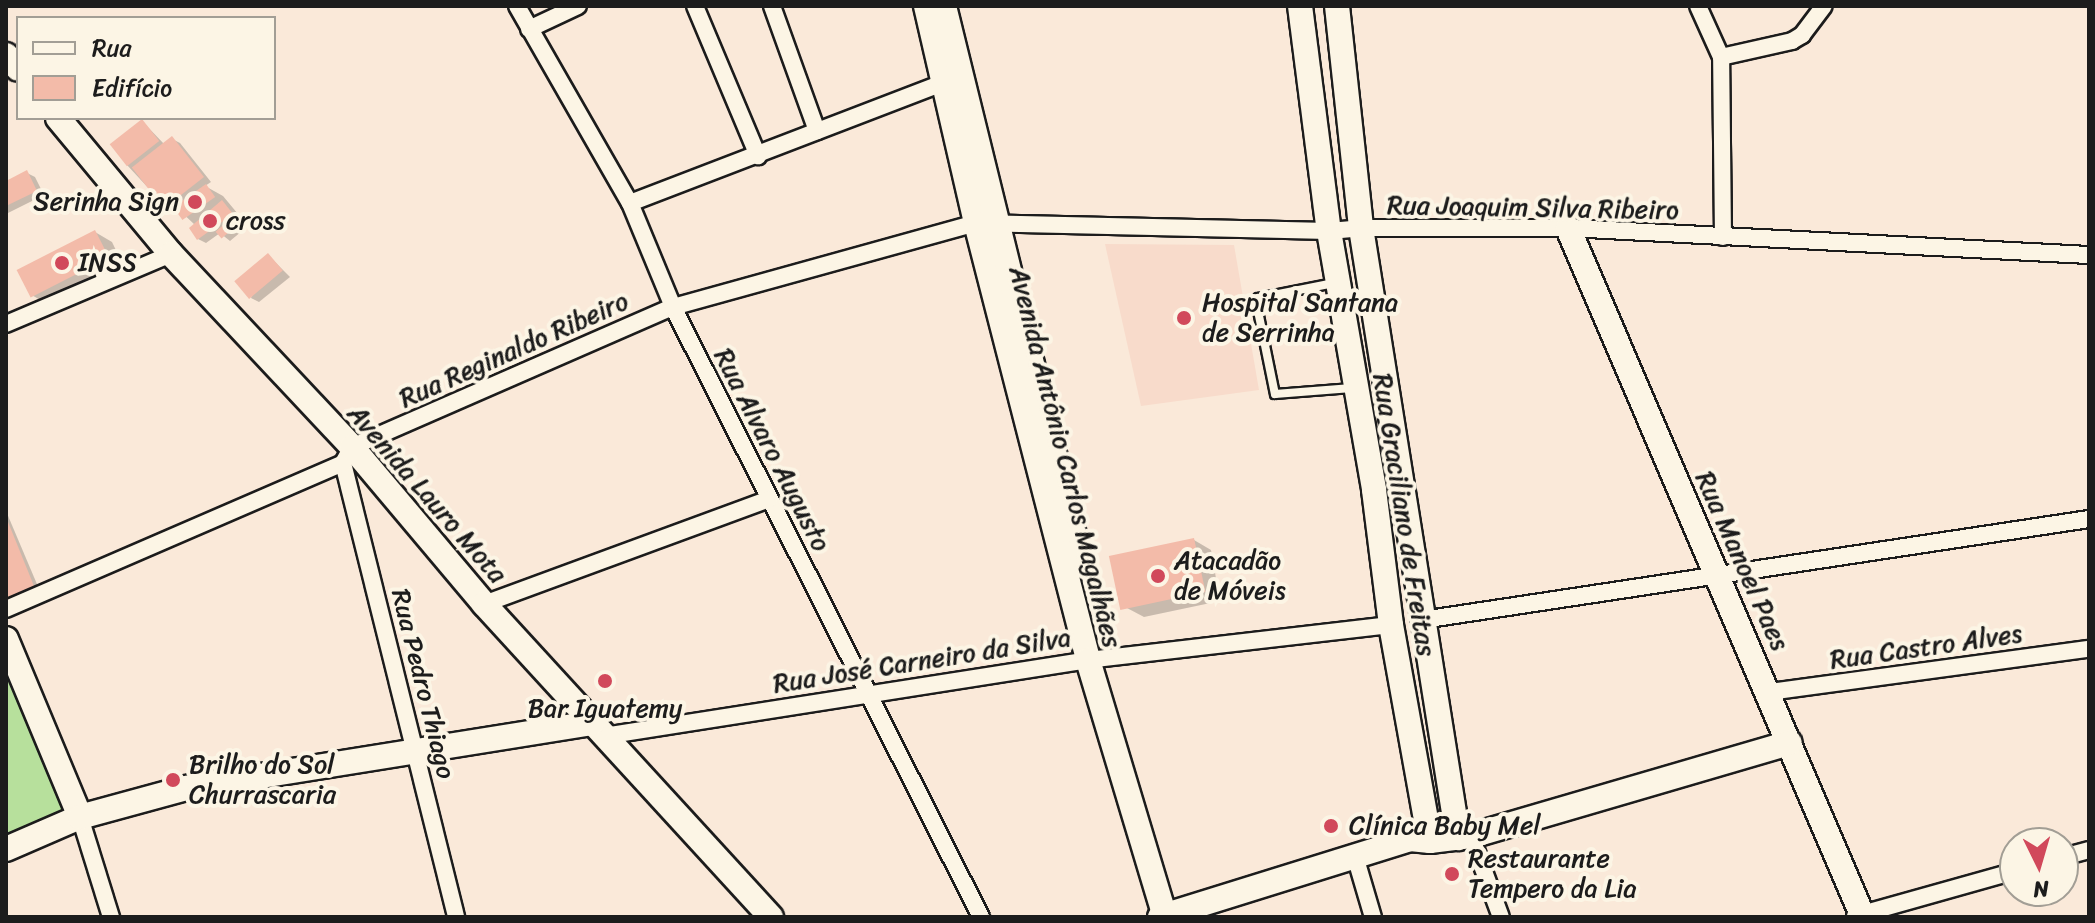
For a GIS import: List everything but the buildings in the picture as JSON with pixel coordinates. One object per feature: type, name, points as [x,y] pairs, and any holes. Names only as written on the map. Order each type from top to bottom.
[{"type":"street","name":"Rua Alvaro Augusto","points":[[517,6],[630,203],[673,307],[981,917]]},
{"type":"street","points":[[529,29],[578,6]]},
{"type":"street","points":[[695,6],[758,156]]},
{"type":"street","points":[[772,6],[817,131]]},
{"type":"street","name":"Avenida Antônio Carlos Magalhães","points":[[926,6],[954,79]]},
{"type":"street","name":"Avenida Antônio Carlos Magalhães","points":[[944,6],[954,79],[986,222],[1096,660],[1168,915]]},
{"type":"street","name":"Rua Graciliano de Freitas","points":[[1300,6],[1329,231],[1374,490],[1391,625],[1430,841]]},
{"type":"street","name":"Rua Graciliano de Freitas","points":[[1337,6],[1361,228],[1422,620],[1464,837]]},
{"type":"street","points":[[1698,6],[1721,57],[1723,237]]},
{"type":"street","points":[[1721,57],[1792,41],[1802,35],[1824,6]]},
{"type":"street","points":[[630,203],[954,79]]},
{"type":"street","name":"Avenida Lauro Mota","points":[[60,120],[171,254],[347,455],[763,913]]},
{"type":"street","name":"Rua Joaquim Silva Ribeiro","points":[[986,222],[1329,231],[1361,228],[1568,228],[2089,255]]},
{"type":"street","name":"Rua Reginaldo Ribeiro","points":[[6,609],[673,307],[986,222]]},
{"type":"street","name":"Rua Manoel Paes","points":[[1568,228],[1769,692],[1859,916]]},
{"type":"street","points":[[6,324],[171,254]]},
{"type":"street","name":"Rua Pedro Thiago","points":[[347,455],[456,917]]},
{"type":"street","points":[[484,604],[769,499]]},
{"type":"street","points":[[1422,620],[2089,519]]},
{"type":"street","name":"Rua José Carneiro da Silva","points":[[598,730],[1096,660],[1391,625]]},
{"type":"street","points":[[6,639],[80,817],[111,917]]},
{"type":"street","name":"Rua Castro Alves","points":[[1769,692],[2089,649]]},
{"type":"street","points":[[6,849],[80,817],[186,788],[415,752],[598,730]]},
{"type":"street","points":[[1168,915],[1357,863],[1414,853],[1430,841],[1464,837],[1790,743]]},
{"type":"street","points":[[1464,837],[1501,917]]},
{"type":"street","points":[[1205,917],[1357,863]]},
{"type":"street","points":[[1357,863],[1373,917]]},
{"type":"street","points":[[1859,916],[1999,876]]},
{"type":"lane","points":[[1339,283],[1257,298],[1256,301],[1275,394],[1356,388]]},
{"type":"shaded area","name":"Hospital Santana de Serrinha","points":[[1105,244],[1234,245],[1259,390],[1141,406]]},
{"type":"green space","points":[[6,641],[77,815],[6,844]]},
{"type":"place","name":"Serinha Sign","points":[[195,202]]},
{"type":"place","name":"cross","points":[[210,221]]},
{"type":"place","name":"INSS","points":[[62,263]]},
{"type":"place","name":"Hospital Santana de Serrinha","points":[[1184,318]]},
{"type":"place","name":"Atacadão de Móveis","points":[[1158,576]]},
{"type":"place","name":"Bar Iguatemy","points":[[605,681]]},
{"type":"place","name":"Brilho do Sol Churrascaria","points":[[173,780]]},
{"type":"place","name":"Clínica Baby Mel","points":[[1331,826]]},
{"type":"place","name":"Restaurante Tempero da Lia","points":[[1452,874]]}]
